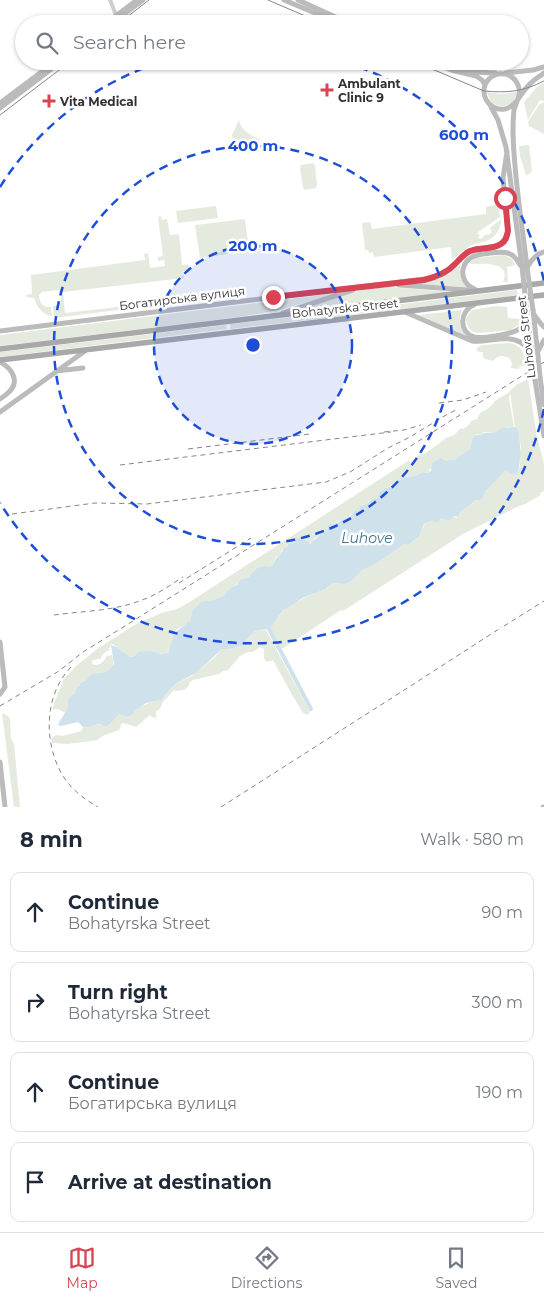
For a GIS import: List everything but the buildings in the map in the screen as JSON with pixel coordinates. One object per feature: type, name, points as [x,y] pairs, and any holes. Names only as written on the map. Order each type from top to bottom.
[{"type":"main road","points":[[116,15],[137,0]]},
{"type":"main road","points":[[123,15],[143,0]]},
{"type":"main road","points":[[284,0],[320,15]]},
{"type":"main road","points":[[298,0],[331,15]]},
{"type":"main road","points":[[529,70],[544,66]]},
{"type":"main road","points":[[0,103],[44,70]]},
{"type":"main road","points":[[0,108],[50,70]]},
{"type":"main road","points":[[451,70],[479,77],[485,85]]},
{"type":"main road","points":[[468,70],[511,76],[518,84],[520,91],[514,111],[513,132],[525,267]]},
{"type":"main road","points":[[525,267],[503,134],[494,111],[484,96],[485,85],[492,77],[527,70]]},
{"type":"main road","points":[[489,104],[493,107],[509,108],[517,101],[528,85],[544,73]]},
{"type":"main road","name":"Bohatyrska Street","points":[[366,286],[424,280],[437,276],[450,269],[467,252],[497,246],[504,242],[508,231],[503,178],[507,152]]},
{"type":"main road","points":[[478,291],[469,286],[462,272],[465,263],[472,256],[499,252],[508,253],[516,257],[525,267]]},
{"type":"main road","points":[[525,267],[538,253],[544,252]]},
{"type":"main road","name":"Luhova Street","points":[[525,267],[544,436]]},
{"type":"main road","name":"Bohatyrska Street","points":[[0,349],[544,283]]},
{"type":"main road","name":"Bohatyrska Street","points":[[386,284],[478,291]]},
{"type":"main road","points":[[274,316],[366,286]]},
{"type":"main road","name":"Богатирська вулиця","points":[[0,331],[366,286]]},
{"type":"main road","name":"Bohatyrska Street","points":[[0,361],[544,295]]},
{"type":"main road","points":[[478,303],[466,310],[463,320],[464,329],[471,336],[507,334],[518,330],[530,311],[544,327]]},
{"type":"main road","points":[[404,312],[472,341],[515,339],[535,354],[544,340]]},
{"type":"main road","points":[[0,412],[88,349]]},
{"type":"main road","points":[[0,361],[14,375],[11,390],[0,399]]},
{"type":"main road","points":[[56,371],[83,368]]},
{"type":"main road","name":"Luhova Street","points":[[538,379],[544,405]]},
{"type":"main road","points":[[0,642],[5,687],[0,694]]},
{"type":"main road","points":[[0,762],[6,807]]},
{"type":"street","points":[[110,0],[116,15]]},
{"type":"shaded area","points":[[544,83],[544,101],[540,100],[528,120],[524,102],[537,87]]},
{"type":"shaded area","points":[[487,92],[500,94],[517,92],[513,101],[507,105],[499,106],[491,102]]},
{"type":"shaded area","points":[[544,102],[544,134],[529,126],[528,122],[539,105]]},
{"type":"shaded area","points":[[239,120],[244,130],[261,140],[233,144],[232,135]]},
{"type":"shaded area","points":[[529,145],[532,171],[526,175],[519,146]]},
{"type":"shaded area","points":[[313,163],[315,165],[317,185],[316,188],[305,190],[303,188],[300,168],[301,165]]},
{"type":"shaded area","points":[[498,204],[500,217],[477,233],[480,239],[488,235],[492,232],[490,228],[501,219],[499,229],[495,235],[490,240],[468,247],[454,259],[452,259],[451,247],[374,257],[373,252],[369,253],[368,250],[365,250],[362,223],[370,222],[372,229],[486,214],[486,207]]},
{"type":"shaded area","points":[[216,206],[218,218],[178,223],[176,211]]},
{"type":"shaded area","points":[[161,216],[162,220],[167,219],[170,235],[179,234],[182,265],[189,265],[189,270],[183,271],[184,278],[63,292],[65,313],[188,299],[189,301],[54,318],[53,306],[57,306],[61,298],[58,290],[42,292],[39,295],[42,304],[46,307],[51,307],[52,316],[41,310],[34,298],[26,297],[26,295],[32,294],[31,275],[145,260],[144,254],[148,253],[150,268],[165,266],[164,260],[158,261],[158,257],[163,256],[158,217]]},
{"type":"shaded area","points":[[245,219],[249,251],[200,258],[195,225]]},
{"type":"shaded area","points":[[503,255],[512,259],[515,265],[507,267],[508,282],[503,282],[505,275],[500,267],[488,264],[471,264],[470,262],[477,258]]},
{"type":"shaded area","points":[[460,264],[460,276],[466,287],[415,284],[444,276]]},
{"type":"shaded area","points":[[389,287],[455,292],[295,311],[365,289]]},
{"type":"shaded area","points":[[517,290],[518,295],[371,313],[370,308]]},
{"type":"shaded area","points":[[339,293],[279,310],[239,317],[0,346],[0,335]]},
{"type":"shaded area","points":[[497,306],[507,307],[508,318],[520,319],[519,325],[510,330],[480,333],[473,332],[468,327],[466,320],[472,310]]},
{"type":"shaded area","points":[[367,308],[368,313],[230,329],[231,324]]},
{"type":"shaded area","points":[[462,310],[460,325],[468,337],[419,315]]},
{"type":"shaded area","points":[[226,325],[227,329],[0,357],[0,352]]},
{"type":"shaded area","points":[[508,343],[516,345],[522,350],[525,366],[520,366],[519,369],[511,368],[512,363],[509,358],[500,356],[493,361],[485,359],[483,352],[476,350],[482,345]]},
{"type":"shaded area","points":[[528,379],[537,437],[544,463],[544,491],[540,493],[541,495],[463,534],[282,649],[270,628],[286,608],[328,588],[333,583],[345,584],[362,570],[385,558],[404,544],[410,544],[417,538],[425,524],[431,520],[440,520],[453,516],[458,517],[460,512],[469,504],[473,504],[476,500],[483,498],[486,491],[505,471],[518,473],[521,447],[518,429],[515,427],[510,392],[509,399],[514,427],[496,432],[484,432],[481,435],[477,434],[472,444],[472,449],[455,460],[436,459],[429,472],[404,477],[394,486],[386,488],[378,498],[362,505],[359,511],[354,511],[349,517],[328,527],[327,531],[320,533],[309,544],[305,540],[295,542],[282,550],[270,567],[255,569],[249,577],[241,579],[225,594],[217,599],[198,605],[190,621],[174,633],[171,647],[166,654],[138,652],[130,657],[111,644],[109,650],[100,659],[93,660],[92,664],[99,664],[107,656],[112,655],[113,666],[111,670],[90,675],[80,683],[74,694],[69,697],[65,713],[58,709],[52,710],[64,679],[97,649],[136,624],[188,603],[408,461],[411,462],[446,438],[454,435],[461,428],[463,429],[469,425],[471,421],[477,419],[480,413],[489,408],[496,400],[507,394],[516,385]]},
{"type":"shaded area","points":[[266,630],[310,712],[308,715],[303,713],[273,660],[265,661],[264,649],[260,647],[253,652],[240,656],[228,670],[193,680],[184,690],[173,691],[162,703],[159,710],[156,711],[156,718],[150,715],[136,727],[123,723],[120,729],[102,736],[98,740],[68,744],[52,743],[51,739],[56,735],[63,736],[81,731],[83,727],[109,725],[116,715],[119,714],[127,717],[131,716],[140,707],[163,698],[175,684],[192,676],[222,649],[236,647],[248,639],[255,631]]},
{"type":"shaded area","points":[[2,713],[10,719],[20,807],[14,807]]},
{"type":"water","name":"Luhove","points":[[515,427],[518,429],[520,446],[518,473],[513,474],[505,471],[486,491],[481,500],[476,500],[460,512],[458,517],[453,516],[448,521],[442,518],[436,523],[432,520],[424,524],[419,536],[410,544],[404,544],[385,558],[362,570],[351,581],[345,584],[333,583],[325,589],[302,598],[284,610],[269,629],[255,631],[242,645],[222,649],[196,673],[175,684],[161,700],[146,703],[131,716],[127,717],[119,714],[106,726],[94,725],[83,727],[78,722],[58,725],[67,710],[69,697],[74,694],[80,683],[90,675],[106,672],[114,664],[111,645],[130,657],[138,652],[168,653],[174,633],[190,621],[193,610],[201,602],[214,600],[224,595],[237,585],[241,579],[249,577],[257,568],[271,566],[284,548],[294,543],[297,538],[305,540],[310,544],[320,533],[327,531],[328,525],[350,517],[354,511],[359,511],[360,506],[367,504],[372,499],[378,498],[380,492],[394,486],[403,477],[415,476],[431,471],[433,462],[441,458],[446,461],[450,459],[455,460],[471,449],[475,436],[496,432],[502,428]]},
{"type":"waterway","points":[[269,629],[311,709]]},
{"type":"tram line","points":[[130,15],[149,0]]},
{"type":"tram line","points":[[268,0],[303,15]]},
{"type":"tram line","points":[[0,115],[59,70]]},
{"type":"tram line","points":[[434,70],[484,91],[515,91],[544,81]]},
{"type":"railway","points":[[0,706],[59,671],[83,652],[544,362]]},
{"type":"railway","points":[[439,403],[463,400],[486,392]]},
{"type":"railway","points":[[12,514],[95,503],[147,504],[326,482],[350,472],[388,448],[458,409]]},
{"type":"railway","points":[[384,432],[404,430],[421,425]]},
{"type":"railway","points":[[120,465],[391,432]]},
{"type":"railway","points":[[188,449],[310,434]]},
{"type":"railway","points":[[179,583],[251,538]]},
{"type":"railway","points":[[54,615],[110,609],[132,604],[148,598],[183,577]]},
{"type":"railway","points":[[504,626],[544,601]]},
{"type":"railway","points":[[426,676],[502,627]]},
{"type":"railway","points":[[71,667],[62,678],[51,705],[49,720],[52,749],[56,763],[70,786],[98,807]]},
{"type":"railway","points":[[221,807],[423,678]]},
{"type":"place","name":"Ambulant Clinic 9","points":[[327,90]]},
{"type":"place","name":"Vita Medical","points":[[49,101]]},
{"type":"route","points":[[273,297],[424,280],[438,276],[450,269],[467,252],[497,246],[506,240],[508,231],[505,198]]}]
